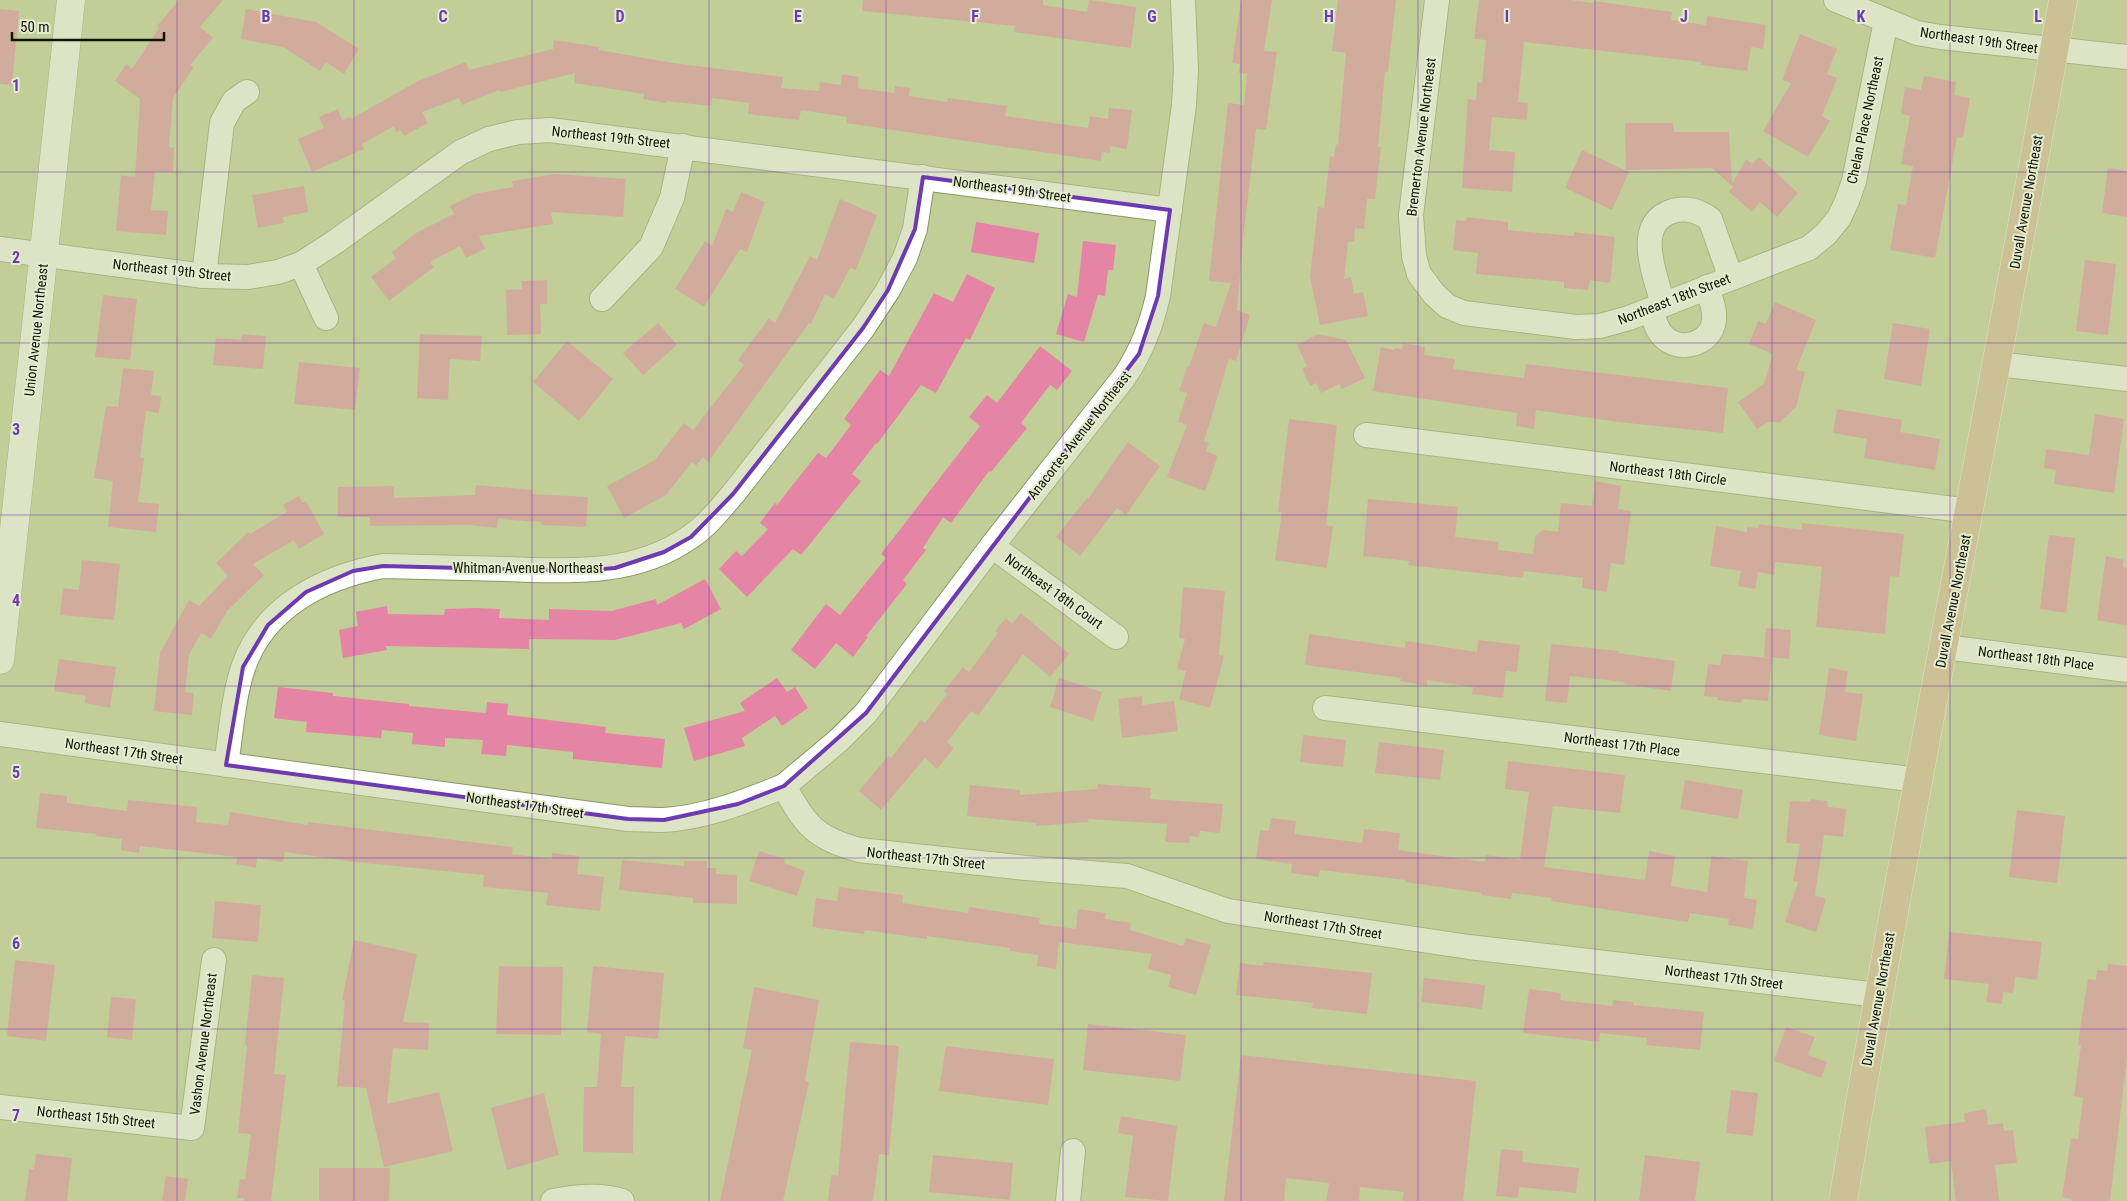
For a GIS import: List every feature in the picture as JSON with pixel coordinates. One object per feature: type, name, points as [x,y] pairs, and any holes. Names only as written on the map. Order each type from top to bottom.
[{"type":"main road","name":"Duvall Avenue Northeast","points":[[1843,1201],[1878,995],[1945,647],[2063,0]]},
{"type":"street","name":"Union Avenue Northeast","points":[[0,660],[9,510],[44,254],[71,0]]},
{"type":"street","name":"Anacortes Avenue Northeast","points":[[784,786],[839,740],[866,713],[992,546],[1125,376],[1139,354],[1151,327],[1158,296],[1184,105],[1186,70],[1183,0]]},
{"type":"street","name":"Bremerton Avenue Northeast","points":[[1420,274],[1414,256],[1411,215],[1437,0]]},
{"type":"street","name":"Northeast 19th Street","points":[[1836,0],[1917,33],[2127,57]]},
{"type":"street","name":"Chelan Place Northeast","points":[[1839,218],[1854,181],[1886,21]]},
{"type":"street","points":[[204,276],[222,123],[234,101],[247,92]]},
{"type":"street","name":"Northeast 19th Street","points":[[0,249],[204,276],[248,277],[278,272],[301,264],[461,152],[489,139],[518,132],[550,130],[1170,210]]},
{"type":"street","points":[[602,299],[638,264],[651,247],[663,224],[672,198],[683,146]]},
{"type":"street","name":"Whitman Avenue Northeast","points":[[226,765],[243,667],[268,625],[284,607],[306,592],[354,571],[384,566],[582,571],[615,568],[640,562],[664,552],[691,537],[733,494],[863,328],[888,290],[905,258],[915,228],[924,177]]},
{"type":"street","points":[[1707,287],[1715,314],[1714,324],[1704,339],[1696,344],[1678,345],[1669,341],[1662,335],[1648,244],[1655,224],[1671,212],[1691,210],[1710,219],[1731,278]]},
{"type":"street","name":"Northeast 18th Street","points":[[1420,274],[1434,294],[1447,306],[1464,313],[1576,327],[1600,326],[1629,318],[1809,248],[1826,234],[1839,218]]},
{"type":"street","points":[[301,264],[326,318]]},
{"type":"street","points":[[1997,364],[2127,379]]},
{"type":"street","name":"Northeast 18th Circle","points":[[1366,435],[1970,511]]},
{"type":"street","name":"Northeast 18th Court","points":[[992,546],[1116,636]]},
{"type":"street","name":"Northeast 18th Place","points":[[1945,647],[2127,670]]},
{"type":"street","name":"Northeast 17th Place","points":[[1325,708],[1920,780]]},
{"type":"street","name":"Northeast 17th Street","points":[[0,734],[628,819],[664,820],[698,814],[738,804],[784,786],[809,827],[841,846],[859,850],[1026,868],[1127,876],[1228,911],[1469,947],[1878,995]]},
{"type":"street","name":"Vashon Avenue Northeast","points":[[192,1128],[214,960]]},
{"type":"street","name":"Northeast 15th Street","points":[[0,1107],[192,1128]]},
{"type":"street","points":[[1068,1201],[1073,1151]]},
{"type":"street","points":[[553,1201],[571,1198],[612,1198],[622,1201]]},
{"type":"highlighted area","points":[[923,177],[1170,210],[1158,296],[1139,354],[866,713],[784,786],[738,804],[664,820],[628,819],[226,765],[243,667],[268,625],[306,592],[353,571],[383,566],[582,571],[615,568],[664,552],[691,537],[733,494],[863,328],[888,290],[915,229]]},
{"type":"building","points":[[179,0],[223,0],[200,27],[213,38],[190,65],[194,67],[173,98],[169,147],[174,148],[173,172],[155,171],[151,210],[168,211],[166,235],[116,231],[121,175],[135,177],[140,99],[115,81],[126,64],[132,69],[159,28],[157,26]]},
{"type":"building","points":[[863,0],[1043,0],[1043,5],[1087,12],[1089,0],[1136,7],[1131,48],[1014,32],[1015,26],[862,11]]},
{"type":"building","points":[[1241,0],[1272,0],[1264,51],[1277,52],[1266,130],[1256,129],[1243,239],[1237,310],[1250,315],[1236,361],[1229,359],[1204,441],[1209,443],[1206,451],[1218,456],[1205,491],[1167,477],[1187,425],[1178,422],[1187,393],[1179,391],[1204,323],[1216,327],[1231,283],[1209,281],[1228,103],[1244,105],[1247,74],[1239,73],[1240,64],[1232,63]]},
{"type":"building","points":[[1338,0],[1396,0],[1388,72],[1385,72],[1378,147],[1381,147],[1375,199],[1367,199],[1364,229],[1355,228],[1354,242],[1348,242],[1344,279],[1351,277],[1354,294],[1363,292],[1368,316],[1320,325],[1310,276],[1318,207],[1324,208],[1330,156],[1334,157],[1336,144],[1338,145],[1346,53],[1332,51]]},
{"type":"building","points":[[1479,0],[1570,0],[1593,3],[1594,1],[1672,12],[1671,20],[1706,25],[1707,16],[1766,25],[1763,49],[1751,47],[1747,71],[1700,65],[1701,62],[1524,42],[1518,102],[1528,103],[1527,120],[1492,117],[1489,150],[1515,152],[1512,192],[1462,188],[1468,99],[1476,100],[1477,82],[1482,83],[1486,40],[1474,39]]},
{"type":"building","points":[[0,9],[19,11],[12,85],[0,84]]},
{"type":"building","points":[[246,9],[316,22],[359,49],[344,74],[326,62],[320,71],[283,47],[241,39]]},
{"type":"building","points":[[1800,34],[1837,49],[1827,74],[1837,78],[1822,116],[1830,121],[1808,157],[1763,131],[1791,83],[1782,80]]},
{"type":"building","points":[[554,40],[599,47],[599,50],[673,63],[783,77],[781,88],[819,91],[820,82],[841,85],[842,74],[859,77],[858,88],[894,93],[895,86],[910,88],[909,96],[947,102],[948,98],[1007,106],[1005,116],[1088,128],[1090,116],[1108,119],[1109,108],[1132,110],[1127,149],[1110,146],[1110,153],[1102,152],[1101,161],[846,123],[847,117],[801,110],[799,120],[748,114],[749,103],[712,98],[711,106],[666,101],[666,103],[643,99],[644,94],[574,83],[575,73],[500,92],[499,90],[462,105],[459,98],[422,112],[428,123],[404,136],[401,130],[396,132],[394,126],[362,144],[364,149],[312,172],[298,139],[324,128],[319,117],[338,109],[342,120],[350,117],[351,119],[418,81],[466,62],[469,70],[553,49]]},
{"type":"building","points":[[1924,76],[1956,82],[1954,95],[1970,98],[1963,138],[1957,137],[1935,258],[1890,250],[1898,204],[1906,205],[1913,166],[1901,164],[1910,116],[1901,114],[1905,87],[1921,90]]},
{"type":"building","points":[[1625,123],[1673,123],[1674,132],[1729,132],[1732,184],[1746,159],[1752,164],[1759,157],[1798,193],[1777,217],[1760,202],[1752,212],[1729,192],[1733,187],[1712,168],[1626,170]]},
{"type":"building","points":[[1582,150],[1629,172],[1612,210],[1565,188]]},
{"type":"building","points":[[2108,168],[2127,171],[2127,217],[2102,213]]},
{"type":"building","points":[[555,174],[626,179],[623,217],[551,212],[553,224],[479,236],[485,249],[466,258],[460,246],[430,262],[434,267],[389,301],[371,277],[396,258],[392,252],[416,233],[454,214],[450,206],[474,194],[513,187],[512,181]]},
{"type":"building","points":[[304,186],[308,212],[283,217],[284,223],[258,228],[252,195]]},
{"type":"building","points":[[741,192],[765,202],[747,252],[740,249],[704,307],[675,289],[705,241],[712,246],[726,209],[733,212]]},
{"type":"building","points":[[840,199],[877,215],[856,270],[850,268],[834,299],[825,294],[811,324],[809,323],[708,462],[703,457],[696,466],[692,462],[666,495],[624,518],[607,486],[655,460],[684,423],[693,430],[744,365],[738,360],[769,318],[775,323],[810,256],[817,260]]},
{"type":"building","points":[[1467,217],[1508,222],[1508,230],[1574,236],[1574,232],[1615,237],[1610,283],[1590,280],[1588,290],[1564,288],[1564,282],[1476,274],[1478,253],[1453,250],[1456,220],[1466,221]]},
{"type":"building","points":[[976,222],[1039,233],[1034,263],[971,252]]},
{"type":"building","points":[[1083,241],[1116,245],[1113,270],[1108,270],[1105,296],[1098,295],[1084,342],[1056,334],[1068,294],[1077,297]]},
{"type":"building","points":[[2085,260],[2116,264],[2108,335],[2076,331]]},
{"type":"building","points":[[967,274],[995,288],[970,340],[966,338],[936,393],[921,385],[852,474],[861,481],[801,555],[793,549],[747,597],[719,569],[736,551],[742,556],[768,529],[760,523],[775,503],[777,505],[818,453],[826,458],[851,425],[844,419],[880,370],[889,376],[934,293],[953,302]]},
{"type":"building","points":[[547,280],[547,304],[540,304],[541,334],[507,335],[506,290],[522,289],[522,281]]},
{"type":"building","points":[[103,295],[137,299],[130,360],[95,357]]},
{"type":"building","points":[[1775,302],[1816,320],[1796,370],[1805,372],[1796,407],[1780,422],[1768,422],[1757,429],[1738,402],[1764,384],[1773,354],[1749,344],[1758,321],[1766,324]]},
{"type":"building","points":[[658,323],[677,345],[643,375],[623,353]]},
{"type":"building","points":[[1893,323],[1930,329],[1921,386],[1884,379]]},
{"type":"building","points":[[242,334],[266,336],[263,369],[213,365],[216,338],[241,340]]},
{"type":"building","points":[[420,334],[482,336],[480,361],[450,359],[448,400],[417,398]]},
{"type":"building","points":[[1318,334],[1346,340],[1365,378],[1342,389],[1339,384],[1321,393],[1316,383],[1310,386],[1302,369],[1307,366],[1297,345]]},
{"type":"building","points":[[567,341],[613,379],[579,421],[533,382]]},
{"type":"building","points":[[1403,343],[1425,347],[1424,355],[1455,359],[1453,369],[1524,378],[1526,364],[1728,388],[1723,433],[1618,422],[1536,410],[1534,429],[1516,426],[1517,413],[1373,391],[1381,347],[1394,350],[1394,348],[1402,349]]},
{"type":"building","points":[[1040,346],[1072,371],[1057,390],[1050,385],[1021,423],[1027,428],[991,472],[989,471],[951,523],[943,517],[923,548],[926,550],[903,580],[907,584],[866,636],[868,637],[853,657],[836,643],[815,669],[791,650],[826,604],[840,615],[886,558],[881,554],[980,426],[969,417],[987,395],[997,403]]},
{"type":"building","points":[[299,362],[360,368],[355,410],[294,404]]},
{"type":"building","points":[[123,368],[154,371],[151,395],[161,396],[159,413],[146,411],[140,457],[144,458],[138,502],[159,504],[156,532],[108,527],[113,481],[94,478],[106,406],[118,407]]},
{"type":"building","points":[[1837,409],[1902,420],[1900,432],[1940,439],[1935,470],[1864,458],[1867,439],[1833,433]]},
{"type":"building","points":[[2095,414],[2124,419],[2114,493],[2054,484],[2056,470],[2044,468],[2046,449],[2089,455]]},
{"type":"building","points":[[1289,419],[1337,425],[1326,525],[1333,526],[1327,568],[1275,560],[1282,512],[1278,512]]},
{"type":"building","points":[[1128,442],[1160,466],[1126,515],[1117,508],[1080,556],[1056,537],[1088,499]]},
{"type":"building","points":[[1595,481],[1621,486],[1618,509],[1631,511],[1624,565],[1611,563],[1607,592],[1582,588],[1583,578],[1524,571],[1523,578],[1408,565],[1409,561],[1363,556],[1368,499],[1458,507],[1455,537],[1499,542],[1498,550],[1533,554],[1535,536],[1543,530],[1558,532],[1561,503],[1592,506]]},
{"type":"building","points":[[476,485],[532,490],[532,494],[588,497],[586,527],[541,525],[541,522],[498,519],[497,528],[468,525],[370,526],[370,517],[338,517],[338,487],[394,486],[394,498],[475,495]]},
{"type":"building","points":[[299,496],[303,503],[306,501],[324,534],[299,549],[294,540],[253,564],[264,575],[227,611],[211,639],[201,633],[189,655],[185,692],[194,693],[192,715],[154,711],[160,653],[189,600],[199,606],[228,576],[216,563],[248,532],[250,534],[287,512],[283,505]]},
{"type":"building","points":[[1802,523],[1904,534],[1899,577],[1890,576],[1885,634],[1816,627],[1822,567],[1775,562],[1774,575],[1758,572],[1755,589],[1738,586],[1741,571],[1710,566],[1716,526],[1747,532],[1747,527],[1758,528],[1759,524],[1802,530]]},
{"type":"building","points":[[2049,535],[2075,538],[2066,613],[2040,609]]},
{"type":"building","points":[[2106,556],[2124,560],[2123,567],[2127,568],[2127,626],[2097,620]]},
{"type":"building","points":[[82,560],[120,564],[114,620],[60,615],[63,588],[79,590]]},
{"type":"building","points":[[705,579],[721,609],[684,629],[681,623],[615,640],[529,639],[529,649],[386,646],[387,650],[343,658],[339,630],[358,626],[356,612],[387,606],[388,614],[444,615],[445,609],[476,608],[500,609],[499,618],[549,620],[549,609],[612,611],[656,599],[657,605]]},
{"type":"building","points":[[1183,587],[1225,591],[1219,655],[1224,656],[1210,708],[1179,699],[1186,671],[1177,669],[1185,639],[1179,638]]},
{"type":"building","points":[[1021,613],[1069,654],[1050,677],[1023,654],[978,716],[971,711],[947,742],[954,748],[937,769],[925,758],[881,810],[859,791],[888,756],[891,758],[921,720],[925,723],[947,694],[944,691],[963,667],[969,672],[998,633],[995,631],[1006,618],[1012,624]]},
{"type":"building","points":[[1766,628],[1791,630],[1789,659],[1764,657]]},
{"type":"building","points":[[1309,634],[1405,648],[1406,641],[1477,652],[1478,640],[1520,645],[1517,672],[1506,671],[1503,698],[1472,694],[1473,687],[1427,680],[1427,686],[1400,681],[1401,678],[1305,665]]},
{"type":"building","points":[[1551,644],[1619,651],[1618,653],[1675,661],[1671,691],[1624,684],[1625,682],[1570,676],[1567,703],[1545,701]]},
{"type":"building","points":[[1722,654],[1772,658],[1768,701],[1742,699],[1741,703],[1717,700],[1717,697],[1704,696],[1708,664],[1720,665]]},
{"type":"building","points":[[59,659],[116,667],[110,708],[85,703],[86,696],[54,691]]},
{"type":"building","points":[[1829,668],[1848,671],[1845,692],[1863,694],[1856,741],[1819,735]]},
{"type":"building","points":[[777,678],[787,692],[795,687],[808,708],[782,726],[775,716],[742,738],[745,746],[694,761],[684,728],[745,711],[740,703]]},
{"type":"building","points":[[1059,678],[1102,692],[1093,721],[1050,707]]},
{"type":"building","points":[[278,687],[333,693],[333,696],[409,704],[409,706],[486,713],[487,702],[508,704],[507,715],[606,727],[605,733],[665,739],[662,768],[573,759],[573,752],[507,745],[506,756],[481,754],[483,740],[445,738],[445,747],[412,744],[413,733],[382,730],[381,738],[306,732],[307,722],[274,718]]},
{"type":"building","points":[[1142,696],[1142,705],[1174,701],[1178,731],[1122,738],[1118,699]]},
{"type":"building","points":[[1303,735],[1346,740],[1343,767],[1300,762]]},
{"type":"building","points":[[1379,742],[1444,750],[1440,780],[1375,773]]},
{"type":"building","points":[[1508,761],[1625,775],[1620,813],[1553,806],[1544,867],[1645,880],[1649,851],[1675,856],[1671,886],[1707,892],[1711,856],[1748,861],[1744,898],[1757,900],[1753,929],[1728,925],[1729,919],[1690,913],[1688,922],[1551,901],[1552,898],[1512,893],[1511,899],[1481,895],[1482,893],[1405,882],[1406,880],[1320,870],[1319,877],[1291,873],[1292,864],[1256,859],[1260,830],[1269,831],[1271,818],[1296,821],[1294,834],[1362,843],[1364,829],[1400,833],[1398,850],[1485,862],[1486,855],[1520,860],[1529,792],[1505,789]]},
{"type":"building","points":[[1685,780],[1743,790],[1738,819],[1680,809]]},
{"type":"building","points":[[1098,784],[1151,788],[1150,799],[1223,804],[1220,833],[1200,831],[1199,837],[1190,836],[1189,843],[1165,842],[1167,824],[1088,819],[1089,822],[1036,826],[1036,823],[967,816],[970,785],[1020,790],[1020,795],[1097,789]]},
{"type":"building","points":[[40,793],[67,796],[67,803],[127,811],[128,800],[197,807],[196,822],[228,825],[230,812],[308,825],[308,822],[513,847],[512,854],[552,859],[552,853],[579,856],[577,874],[604,877],[600,911],[546,905],[548,893],[483,887],[484,875],[356,862],[285,852],[283,862],[257,858],[256,868],[236,864],[237,857],[140,846],[139,853],[121,850],[122,839],[96,836],[96,834],[36,828]]},
{"type":"building","points":[[1811,799],[1827,801],[1828,807],[1846,809],[1843,837],[1824,835],[1815,895],[1826,899],[1816,932],[1785,922],[1798,882],[1793,881],[1800,844],[1786,843],[1790,801],[1811,802]]},
{"type":"building","points":[[2017,810],[2065,816],[2057,883],[2009,877]]},
{"type":"building","points":[[759,851],[785,859],[784,863],[805,871],[797,896],[749,881]]},
{"type":"building","points":[[622,860],[684,866],[684,861],[707,861],[707,868],[716,868],[716,874],[737,875],[737,904],[693,903],[693,898],[619,890]]},
{"type":"building","points":[[839,887],[903,895],[902,903],[968,913],[969,907],[1040,918],[1039,924],[1076,929],[1078,909],[1106,913],[1105,919],[1131,923],[1130,930],[1183,946],[1186,938],[1211,945],[1196,995],[1168,987],[1171,975],[1148,969],[1152,954],[1059,942],[1056,969],[1037,966],[1038,955],[1010,951],[1010,948],[927,936],[927,939],[865,930],[864,934],[812,927],[816,898],[837,901]]},
{"type":"building","points":[[215,901],[261,905],[258,942],[212,938]]},
{"type":"building","points":[[1949,932],[2042,942],[2037,980],[2015,977],[2013,993],[2003,992],[2002,1004],[1986,1002],[1989,984],[1944,979]]},
{"type":"building","points":[[354,940],[417,954],[403,1022],[429,1023],[428,1050],[393,1048],[387,1104],[439,1092],[453,1151],[384,1167],[366,1088],[337,1086],[345,1001],[342,1000]]},
{"type":"building","points":[[15,960],[55,965],[46,1041],[7,1036]]},
{"type":"building","points":[[1264,962],[1372,973],[1367,1014],[1312,1008],[1313,1003],[1236,995],[1240,963],[1263,966]]},
{"type":"building","points":[[2108,964],[2127,966],[2127,1057],[2110,1201],[2071,1201],[2071,1199],[2062,1197],[2071,1138],[2078,1139],[2083,1098],[2074,1096],[2081,1045],[2078,1045],[2080,1029],[2088,979],[2096,980],[2097,970],[2107,971]]},
{"type":"building","points":[[499,966],[563,967],[561,1035],[496,1034]]},
{"type":"building","points":[[593,966],[664,973],[658,1039],[625,1036],[621,1087],[634,1087],[633,1153],[583,1152],[584,1087],[597,1087],[601,1034],[587,1032]]},
{"type":"building","points":[[252,975],[284,978],[274,1074],[286,1075],[271,1201],[243,1201],[244,1198],[237,1198],[240,1179],[245,1180],[251,1134],[238,1133]]},
{"type":"building","points":[[1424,978],[1485,985],[1482,1009],[1421,1002]]},
{"type":"building","points":[[754,987],[819,1000],[805,1081],[809,1082],[783,1201],[720,1201],[752,1050],[743,1048]]},
{"type":"building","points":[[1529,989],[1561,993],[1560,1000],[1612,1006],[1613,1000],[1633,1002],[1633,1005],[1704,1012],[1700,1050],[1646,1045],[1647,1038],[1600,1033],[1599,1042],[1523,1033]]},
{"type":"building","points":[[111,997],[136,999],[132,1040],[107,1037]]},
{"type":"building","points":[[1088,1024],[1186,1035],[1180,1081],[1083,1070]]},
{"type":"building","points":[[1786,1027],[1815,1037],[1808,1055],[1827,1062],[1821,1078],[1774,1061]]},
{"type":"building","points":[[850,1042],[899,1046],[889,1155],[879,1154],[873,1201],[828,1201],[831,1175],[838,1176]]},
{"type":"building","points":[[946,1046],[1054,1059],[1048,1105],[939,1091]]},
{"type":"building","points":[[1241,1055],[1476,1081],[1463,1201],[1402,1201],[1404,1192],[1360,1187],[1359,1201],[1326,1201],[1329,1183],[1286,1178],[1284,1201],[1224,1201]]},
{"type":"building","points":[[1731,1090],[1758,1093],[1753,1136],[1726,1133]]},
{"type":"building","points":[[544,1093],[559,1155],[507,1170],[491,1108]]},
{"type":"building","points":[[1986,1109],[1988,1125],[2003,1123],[2004,1131],[2013,1130],[2017,1163],[1995,1165],[1999,1201],[1956,1201],[1951,1161],[1929,1164],[1925,1127],[1965,1122],[1964,1113]]},
{"type":"building","points":[[1121,1116],[1177,1126],[1168,1201],[1125,1197],[1133,1136],[1118,1133]]},
{"type":"building","points":[[1501,1149],[1523,1151],[1522,1162],[1579,1168],[1576,1193],[1519,1187],[1518,1198],[1496,1196]]},
{"type":"building","points":[[36,1154],[72,1158],[67,1201],[25,1201],[29,1169],[34,1170]]},
{"type":"building","points":[[933,1155],[1013,1163],[1010,1200],[929,1192]]},
{"type":"building","points":[[1645,1155],[1700,1162],[1695,1201],[1639,1201]]},
{"type":"building","points":[[319,1168],[390,1168],[389,1201],[319,1201]]},
{"type":"building","points":[[166,1176],[188,1179],[185,1201],[162,1201]]}]
